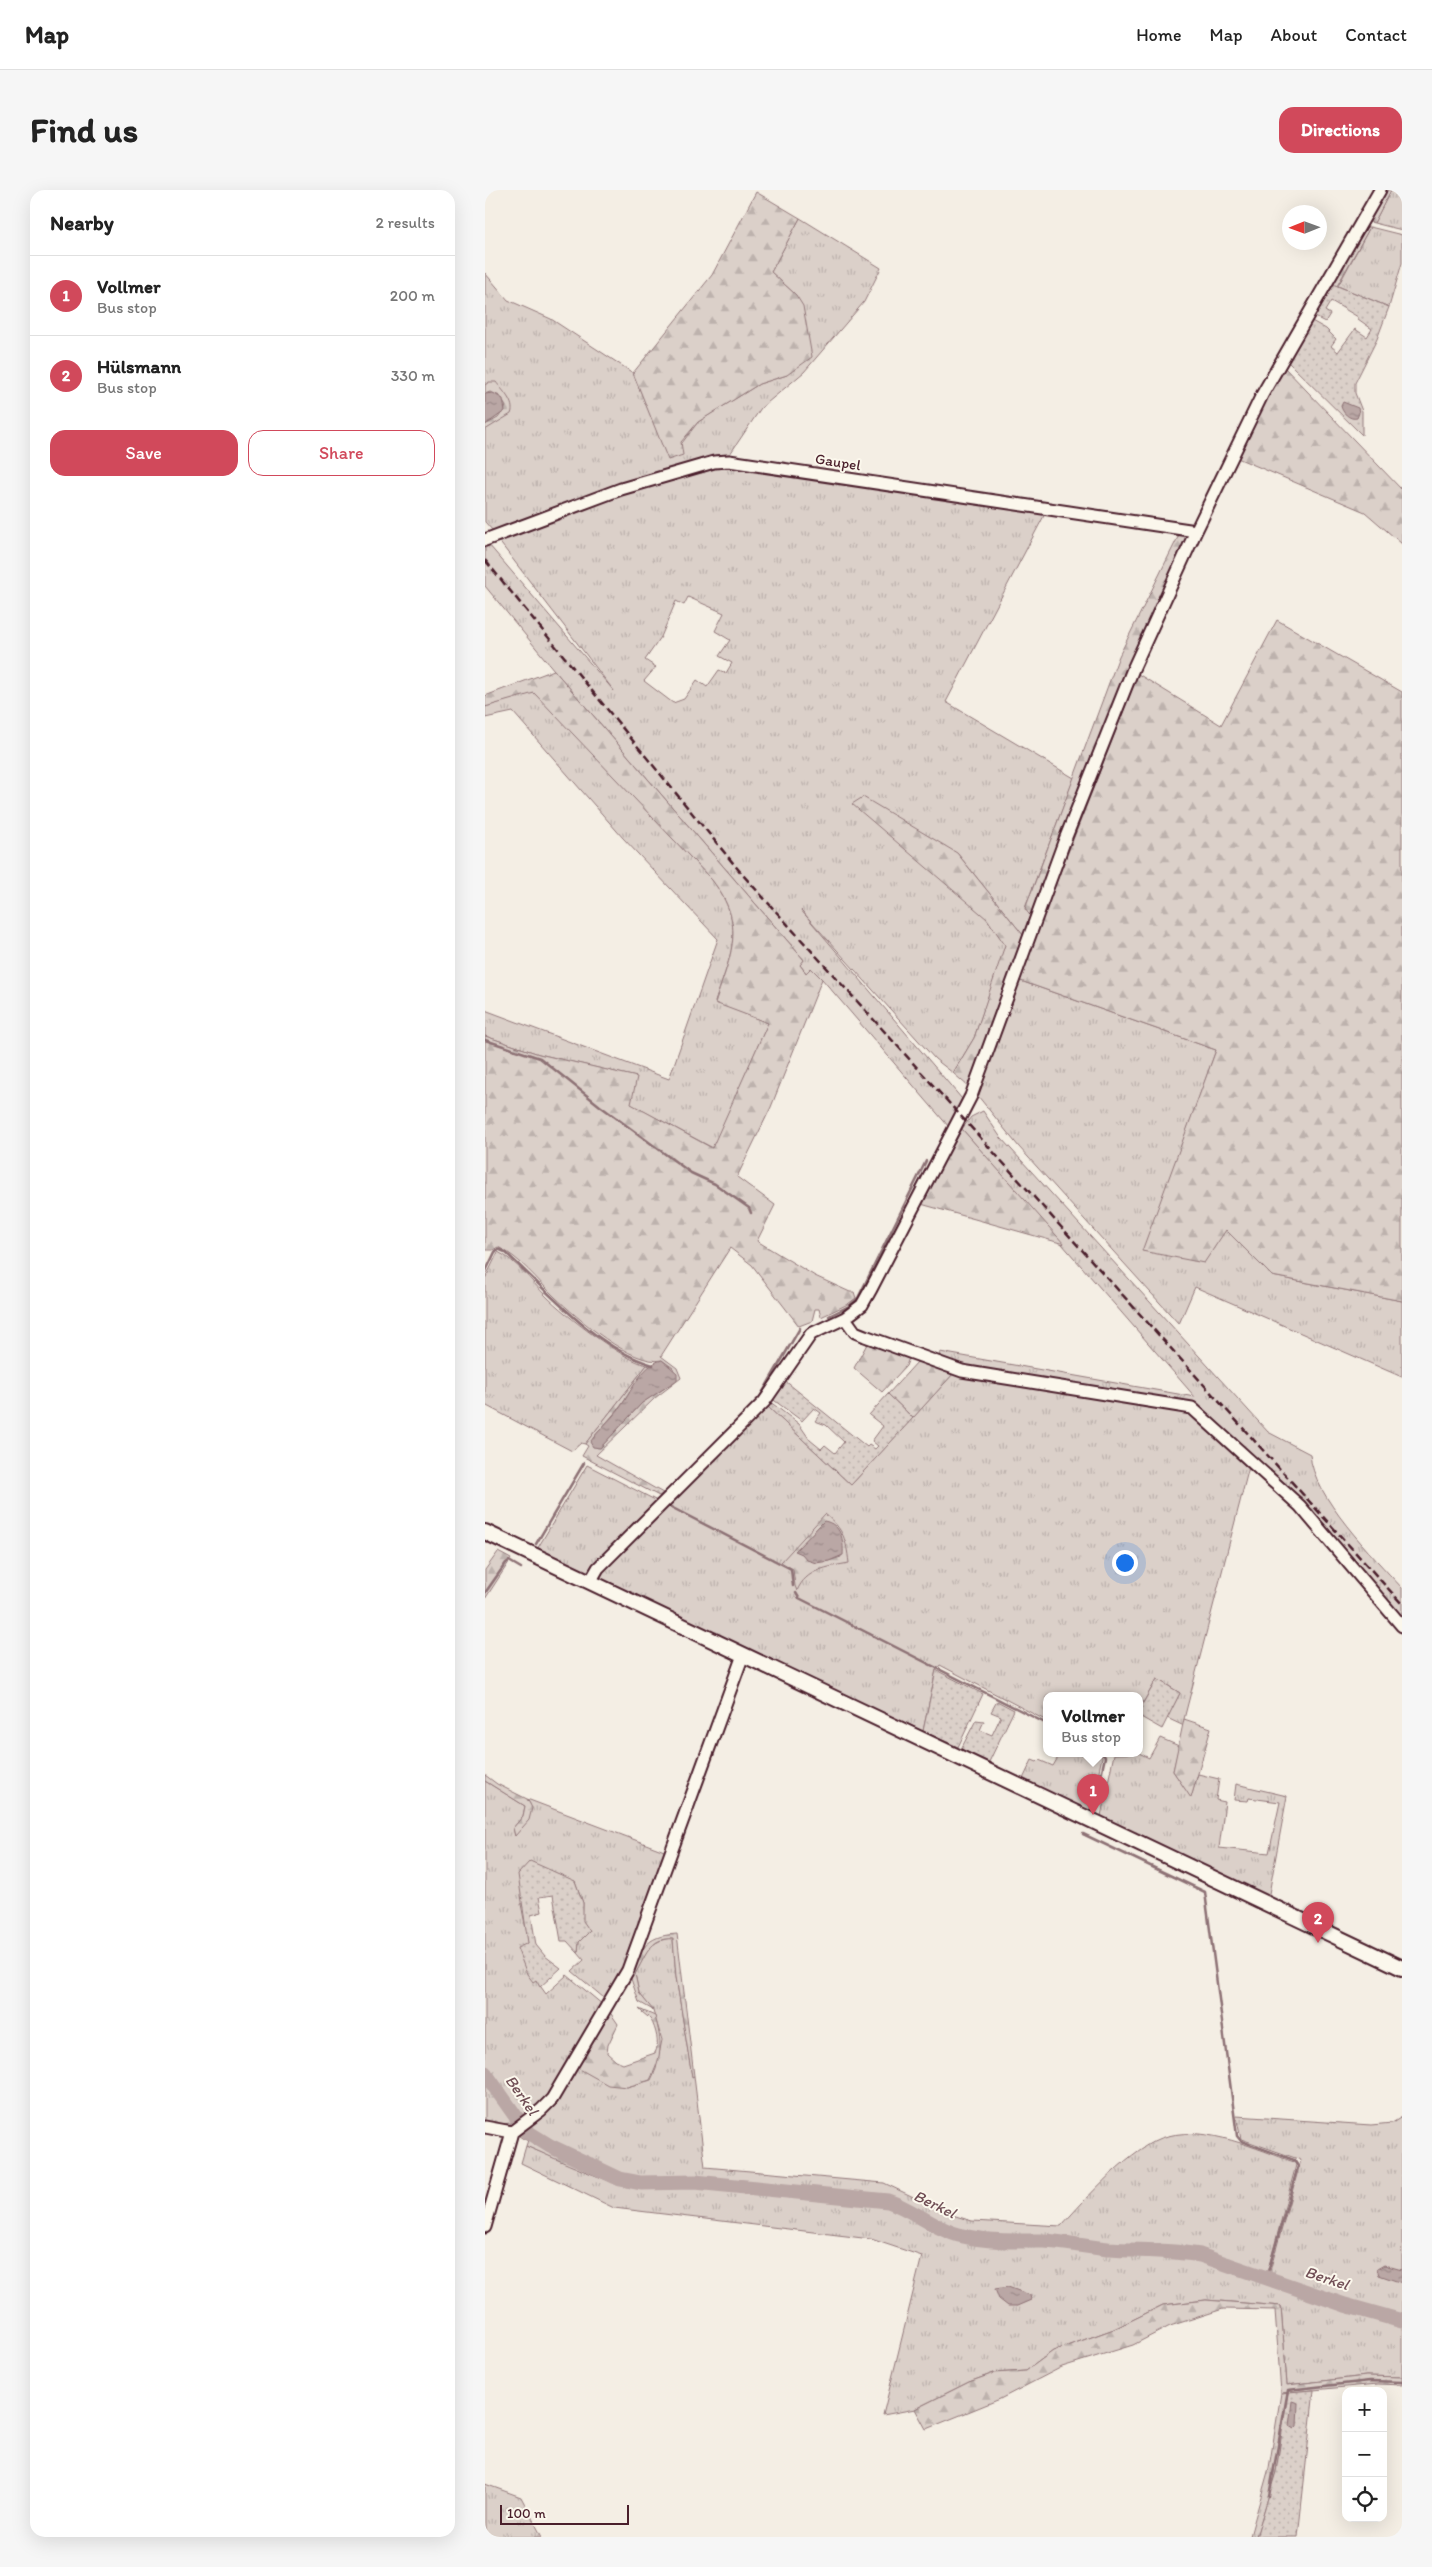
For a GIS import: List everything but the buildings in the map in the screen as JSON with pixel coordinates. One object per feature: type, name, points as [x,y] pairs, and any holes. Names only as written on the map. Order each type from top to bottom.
[{"type":"main road","points":[[485,1532],[1402,1968]]},
{"type":"street","points":[[590,1582],[598,1568],[764,1402],[811,1334],[845,1318],[862,1305],[971,1096],[1064,842],[1133,669],[1196,531],[1262,395],[1380,190]]},
{"type":"street","name":"Gaupel","points":[[485,540],[621,489],[714,462],[729,461],[1196,531]]},
{"type":"street","points":[[845,1318],[855,1332],[962,1371],[1192,1408],[1300,1506],[1402,1626]]},
{"type":"street","points":[[485,2128],[513,2130],[528,2121],[552,2099],[628,1970],[743,1655]]},
{"type":"street","points":[[485,2227],[513,2130]]},
{"type":"green space","points":[[1384,190],[1391,190],[1374,223],[1366,221]]},
{"type":"green space","points":[[1391,190],[1402,190],[1402,230],[1374,223]]},
{"type":"green space","points":[[756,192],[800,218],[771,272],[796,295],[803,306],[812,357],[787,375],[759,384],[698,422],[681,442],[683,455],[668,460],[633,373],[712,275]]},
{"type":"green space","points":[[800,218],[881,268],[864,302],[804,372],[761,408],[730,454],[716,455],[617,484],[493,531],[485,522],[485,273],[508,300],[551,319],[633,373],[669,460],[698,422],[759,384],[787,375],[796,295],[771,272]]},
{"type":"green space","points":[[1363,227],[1370,227],[1337,286],[1330,283]]},
{"type":"green space","points":[[1370,227],[1402,235],[1402,263],[1389,307],[1338,286]]},
{"type":"green space","points":[[1330,283],[1389,307],[1377,339],[1355,383],[1355,393],[1362,411],[1362,435],[1287,361],[1310,320],[1326,329],[1336,339],[1331,346],[1338,352],[1355,329],[1367,337],[1372,329],[1358,319],[1358,317],[1331,301],[1325,311],[1330,314],[1325,322],[1311,315]]},
{"type":"green space","points":[[1283,366],[1402,490],[1402,544],[1365,512],[1235,457]]},
{"type":"green space","points":[[489,382],[496,382],[508,397],[512,410],[511,414],[485,430],[485,425],[498,418],[506,407],[500,396],[490,392],[485,394],[485,385]]},
{"type":"green space","points":[[717,466],[1046,512],[946,702],[1074,778],[1025,908],[1032,918],[1023,935],[957,853],[987,919],[1006,945],[974,1038],[953,1073],[935,1059],[801,910],[962,1099],[949,1127],[822,979],[807,974],[800,965],[804,960],[554,670],[485,586],[485,548],[489,545],[614,691],[498,540],[624,492]],"holes":[[[688,597],[724,613],[715,631],[730,640],[719,656],[732,663],[726,673],[719,670],[707,687],[697,680],[684,699],[673,703],[644,681],[656,667],[645,660],[661,637],[676,601],[684,605]]]},
{"type":"green space","points":[[1180,533],[1189,535],[1032,918],[1025,909],[1119,656]]},
{"type":"green space","points":[[1277,620],[1402,692],[1402,1301],[1272,1276],[1226,1230],[1204,1263],[1142,1251],[1216,1050],[1018,980],[1138,674],[1221,725]]},
{"type":"green space","points":[[554,670],[804,960],[800,965],[806,973],[811,968],[822,979],[771,1107],[737,1177],[775,1205],[757,1241],[815,1276],[850,1292],[854,1292],[856,1298],[821,1317],[819,1309],[815,1309],[812,1321],[799,1326],[752,1265],[730,1248],[661,1356],[677,1368],[681,1378],[655,1398],[596,1455],[663,1493],[659,1496],[582,1456],[588,1446],[585,1444],[647,1365],[650,1366],[620,1407],[593,1438],[600,1448],[642,1403],[677,1380],[673,1368],[662,1360],[650,1360],[636,1356],[605,1339],[555,1297],[514,1257],[498,1247],[493,1250],[485,1250],[485,1036],[539,1054],[637,1077],[631,1104],[712,1148],[768,1023],[715,1003],[730,954],[733,926],[723,896],[712,880],[534,693],[485,707],[485,696]]},
{"type":"green space","points":[[534,693],[543,701],[712,880],[723,896],[733,926],[733,940],[715,1002],[768,1023],[713,1148],[630,1104],[636,1077],[539,1054],[485,1036],[485,1010],[669,1079],[718,939],[623,838],[513,712],[485,718],[485,707]]},
{"type":"green space","points":[[863,797],[957,853],[1023,935],[969,1087],[953,1073],[974,1038],[1005,945],[987,919],[852,804]]},
{"type":"green space","points":[[1018,980],[1216,1050],[1143,1251],[1226,1229],[1272,1276],[1402,1301],[1402,1377],[1195,1287],[1179,1324],[1019,1147],[978,1096]]},
{"type":"green space","points":[[983,1111],[1001,1138],[1268,1432],[1310,1454],[1314,1471],[1333,1507],[1361,1543],[1402,1588],[1402,1618],[1301,1503],[1176,1400],[957,1364],[939,1359],[940,1352],[1195,1397],[962,1129],[971,1117]]},
{"type":"green space","points":[[962,1129],[1064,1244],[921,1204]]},
{"type":"green space","points":[[498,1252],[518,1266],[546,1296],[580,1325],[623,1355],[647,1365],[585,1444],[581,1443],[572,1451],[485,1405],[485,1279]]},
{"type":"green space","points":[[867,1344],[909,1358],[906,1366],[882,1392],[854,1368]]},
{"type":"green space","points":[[918,1361],[953,1374],[913,1418],[888,1394]]},
{"type":"green space","points":[[953,1374],[1189,1413],[1203,1423],[1249,1467],[1184,1719],[1184,1726],[1167,1718],[1180,1693],[1157,1679],[1143,1703],[1143,1692],[1043,1692],[1043,1719],[940,1665],[936,1670],[923,1731],[594,1580],[766,1405],[851,1485]]},
{"type":"green space","points":[[784,1380],[867,1447],[869,1445],[875,1449],[878,1446],[872,1441],[883,1426],[869,1415],[888,1394],[913,1418],[851,1485],[766,1405],[768,1402],[773,1404],[799,1424],[810,1440],[821,1449],[825,1445],[835,1453],[844,1442],[826,1425],[815,1421],[821,1413],[814,1408],[802,1421],[771,1398]]},
{"type":"green space","points":[[587,1465],[659,1502],[586,1576],[536,1551]]},
{"type":"green space","points":[[825,1514],[836,1525],[843,1536],[847,1547],[849,1563],[819,1570],[806,1578],[797,1591],[793,1569],[781,1562]],"holes":[[[823,1522],[836,1527],[841,1557],[825,1562],[796,1551]]]},
{"type":"green space","points":[[498,1552],[511,1559],[485,1599],[485,1570]]},
{"type":"green space","points":[[936,1670],[983,1694],[958,1747],[923,1731]]},
{"type":"green space","points":[[1157,1679],[1180,1693],[1162,1729],[1143,1718],[1143,1703]]},
{"type":"green space","points":[[997,1701],[1014,1710],[989,1762],[961,1749],[976,1720],[984,1721],[980,1730],[992,1735],[1001,1716],[991,1712]]},
{"type":"green space","points":[[1184,1719],[1211,1728],[1191,1798],[1173,1771]]},
{"type":"green space","points":[[1160,1738],[1179,1746],[1173,1771],[1191,1797],[1198,1774],[1219,1779],[1216,1800],[1225,1802],[1219,1848],[1269,1853],[1280,1802],[1249,1798],[1248,1801],[1234,1800],[1236,1784],[1287,1796],[1268,1899],[1101,1816],[1113,1757],[1143,1757],[1143,1755],[1149,1758]]},
{"type":"green space","points":[[1058,1757],[1102,1757],[1090,1811],[1023,1779],[1032,1760],[1037,1762],[1039,1760],[1053,1766]]},
{"type":"green space","points":[[485,1775],[497,1784],[527,1799],[532,1808],[529,1820],[515,1836],[513,1828],[523,1816],[525,1806],[485,1781]]},
{"type":"green space","points":[[485,1781],[525,1806],[523,1816],[513,1828],[515,1836],[530,1804],[527,1799],[667,1852],[625,1966],[607,1998],[604,1998],[572,1971],[584,1960],[578,1953],[579,1942],[590,1931],[582,1921],[583,1903],[575,1881],[521,1904],[536,1980],[546,1994],[567,1975],[603,2005],[558,2083],[547,2097],[521,2119],[485,2068]]},
{"type":"green space","points":[[530,1861],[575,1881],[583,1903],[583,1921],[590,1931],[579,1942],[578,1953],[567,1941],[561,1941],[553,1895],[539,1897],[542,1912],[531,1915],[536,1945],[545,1956],[561,1968],[540,1987],[536,1980],[533,1982],[527,1974],[517,1948],[528,1943],[518,1874]]},
{"type":"green space","points":[[677,1934],[694,2076],[692,2077],[676,1977],[673,1939],[659,1941],[649,1949],[635,1974],[639,1993],[653,2010],[639,2002],[630,1976],[641,1951],[651,1941],[666,1935]]},
{"type":"green space","points":[[673,1939],[676,1977],[692,2076],[694,2076],[705,2167],[884,2183],[949,2214],[972,2221],[1061,2226],[1110,2174],[1154,2141],[1168,2136],[1183,2134],[1215,2136],[1264,2151],[1294,2162],[1296,2165],[1266,2277],[1202,2255],[1178,2250],[971,2235],[937,2223],[889,2198],[703,2181],[639,2181],[619,2177],[530,2130],[527,2126],[576,2067],[627,2087],[651,2080],[656,2069],[662,2040],[653,2011],[639,1993],[635,1974],[652,1946],[657,1942]]},
{"type":"green space","points":[[639,2009],[655,2016],[659,2034],[659,2055],[650,2080],[627,2087],[608,2085],[576,2067],[609,2011],[618,2024],[608,2045],[607,2053],[623,2064],[655,2053],[657,2036],[651,2020]]},
{"type":"green space","points":[[485,2078],[515,2122],[499,2125],[485,2122]]},
{"type":"green space","points":[[1236,2116],[1371,2125],[1392,2123],[1402,2117],[1402,2320],[1268,2278],[1301,2160],[1241,2139]]},
{"type":"green space","points":[[521,2130],[542,2145],[584,2167],[632,2184],[726,2187],[868,2200],[887,2203],[903,2209],[934,2227],[961,2238],[994,2243],[1046,2244],[1108,2252],[1178,2252],[1199,2257],[1344,2306],[1402,2322],[1402,2377],[1366,2376],[1287,2385],[1281,2306],[1206,2300],[1163,2305],[1114,2329],[1053,2351],[1026,2371],[994,2373],[969,2382],[915,2409],[883,2415],[922,2256],[871,2239],[614,2208],[521,2163],[526,2146],[616,2184],[628,2185],[592,2172],[522,2138],[519,2136]]},
{"type":"green space","points":[[528,2140],[592,2172],[641,2188],[611,2181],[568,2164],[526,2146]]},
{"type":"green space","points":[[1206,2300],[1281,2306],[1287,2385],[1366,2376],[1402,2377],[1402,2385],[1378,2384],[1281,2393],[1275,2310],[1223,2309],[1170,2326],[1133,2345],[1062,2367],[1000,2399],[926,2429],[915,2409],[969,2382],[994,2373],[1026,2371],[1053,2351],[1114,2329],[1163,2305]]},
{"type":"green space","points":[[1314,2390],[1298,2537],[1256,2537],[1276,2472],[1288,2392]]},
{"type":"green space","points":[[1288,2392],[1276,2472],[1256,2537],[1250,2536],[1269,2468],[1281,2393]]},
{"type":"green space","points":[[485,2484],[521,2497],[542,2537],[485,2537]]},
{"type":"water","points":[[493,393],[503,399],[505,411],[485,425],[485,394]]},
{"type":"water","points":[[1343,402],[1358,408],[1357,418],[1351,418],[1344,413],[1341,406]]},
{"type":"water","points":[[662,1360],[677,1373],[677,1380],[642,1403],[600,1448],[593,1447],[590,1442],[619,1409],[642,1373]]},
{"type":"water","points":[[824,1521],[838,1529],[842,1538],[843,1555],[829,1561],[816,1563],[807,1560],[802,1554],[795,1551]]},
{"type":"water","points":[[1384,2265],[1402,2270],[1402,2283],[1379,2275],[1377,2269]]},
{"type":"water","points":[[1008,2287],[1030,2295],[1031,2300],[1017,2306],[1008,2306],[999,2299],[995,2289]]},
{"type":"water","points":[[1292,2401],[1298,2403],[1297,2426],[1294,2429],[1289,2426]]},
{"type":"waterway","points":[[485,1040],[540,1058],[600,1106],[691,1173],[715,1184],[749,1208],[751,1213]]},
{"type":"waterway","points":[[829,1316],[849,1306],[858,1298],[926,1161]]},
{"type":"waterway","points":[[485,1273],[495,1252],[498,1249],[505,1252],[556,1301],[592,1332],[632,1357],[653,1365]]},
{"type":"waterway","points":[[705,1453],[760,1397],[800,1328]]},
{"type":"waterway","points":[[536,1544],[584,1463]]},
{"type":"waterway","points":[[667,1505],[791,1569],[793,1586]]},
{"type":"waterway","points":[[485,1593],[506,1563],[509,1561],[521,1568]]},
{"type":"waterway","points":[[796,1593],[799,1598],[1043,1722]]},
{"type":"waterway","points":[[1093,1811],[1105,1757]]},
{"type":"waterway","points":[[1083,1834],[1205,1892],[1237,2136],[1241,2141],[1294,2160],[1298,2166],[1266,2279]]},
{"type":"waterway","name":"Berkel","points":[[485,2073],[526,2131],[550,2146],[620,2179],[641,2183],[695,2182],[888,2201],[953,2233],[973,2238],[1003,2241],[1044,2241],[1108,2249],[1165,2251],[1200,2255],[1345,2305],[1402,2321]]},
{"type":"waterway","points":[[1269,2496],[1288,2390],[1370,2381],[1402,2382]]},
{"type":"railway","points":[[485,560],[742,874],[1402,1604]]},
{"type":"place","name":"Vollmer","points":[[1093,1815]]},
{"type":"place","name":"Hülsmann","points":[[1318,1943]]}]
